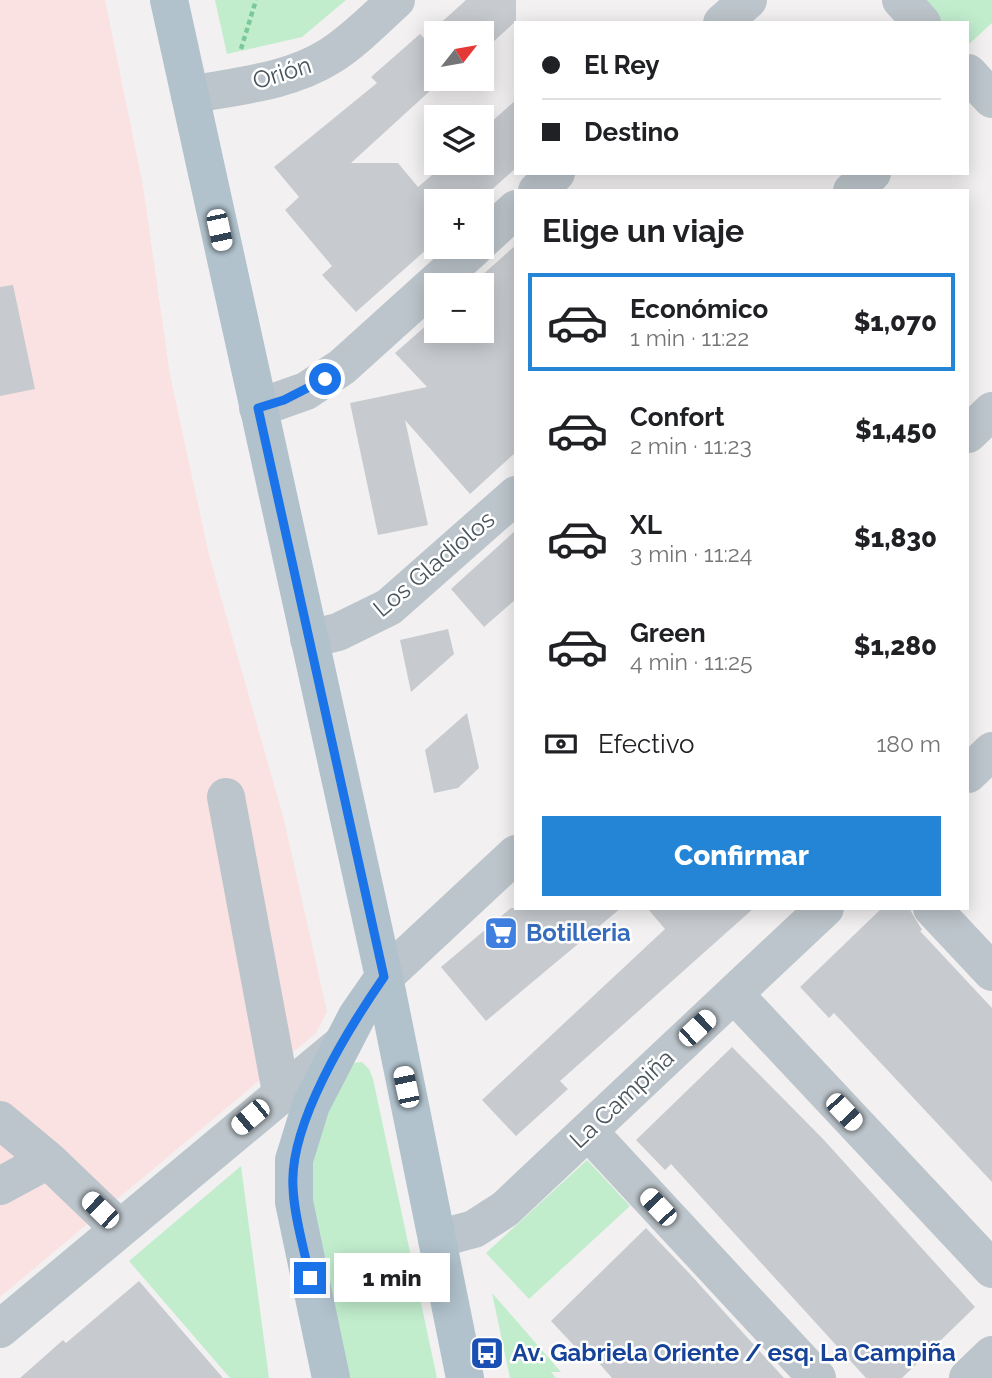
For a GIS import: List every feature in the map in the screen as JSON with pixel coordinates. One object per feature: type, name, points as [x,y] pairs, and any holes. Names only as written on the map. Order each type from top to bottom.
[{"type":"main road","points":[[169,0],[384,977],[465,1378]]},
{"type":"main road","points":[[331,1378],[294,1202],[293,1173],[297,1147],[312,1105],[357,1016],[384,977]]},
{"type":"main road","points":[[343,1043],[368,1056],[390,1075],[411,1110]]},
{"type":"street","name":"Orión","points":[[190,95],[289,75],[313,66],[348,43],[396,0]]},
{"type":"street","points":[[724,21],[748,0]]},
{"type":"street","points":[[901,0],[920,21]]},
{"type":"street","points":[[539,189],[554,175]]},
{"type":"street","points":[[854,189],[870,175]]},
{"type":"street","points":[[494,229],[514,211]]},
{"type":"street","points":[[258,408],[306,391],[342,367],[462,259]]},
{"type":"street","points":[[969,433],[992,411]]},
{"type":"street","name":"Los Gladiolos","points":[[309,639],[338,632],[389,607],[514,497]]},
{"type":"street","points":[[969,773],[992,751]]},
{"type":"street","points":[[226,797],[281,1092]]},
{"type":"street","points":[[384,977],[514,856]]},
{"type":"street","name":"La Campiña","points":[[437,1239],[456,1236],[490,1220],[823,910]]},
{"type":"street","points":[[934,910],[992,972]]},
{"type":"street","points":[[734,994],[992,1269]]},
{"type":"street","points":[[0,1329],[250,1117],[343,1043]]},
{"type":"street","points":[[250,1117],[278,1128],[297,1147]]},
{"type":"street","points":[[0,1121],[48,1160],[119,1228]]},
{"type":"street","points":[[588,1131],[817,1378]]},
{"type":"street","points":[[0,1186],[48,1160]]},
{"type":"street","points":[[968,1378],[992,1355]]},
{"type":"path","points":[[230,87],[256,0]]},
{"type":"shaded area","points":[[0,0],[105,0],[143,186],[170,375],[209,555],[284,820],[327,1012],[316,1033],[0,1297]]},
{"type":"green space","points":[[215,0],[346,0],[302,37],[227,54]]},
{"type":"green space","points":[[911,0],[992,0],[992,23],[969,44],[969,21],[930,21]]},
{"type":"green space","points":[[362,1062],[373,1079],[437,1378],[347,1378],[312,1207],[309,1173],[326,1113],[354,1063]]},
{"type":"green space","points":[[587,1160],[630,1206],[529,1299],[486,1253]]},
{"type":"green space","points":[[241,1166],[269,1378],[230,1378],[129,1261]]},
{"type":"green space","points":[[492,1293],[561,1372],[551,1372],[556,1378],[510,1378]]},
{"type":"building","points":[[466,0],[516,0],[514,23],[494,41],[494,21],[443,21]]},
{"type":"building","points":[[420,34],[424,38],[424,91],[430,91],[351,163],[398,163],[418,187],[432,175],[494,175],[494,119],[514,102],[514,170],[492,189],[424,189],[424,252],[356,312],[322,275],[332,266],[285,210],[299,197],[274,167],[377,83],[371,77]]},
{"type":"building","points":[[514,247],[514,454],[470,494],[405,420],[428,525],[378,535],[350,403],[427,387],[395,353],[424,328],[424,343],[494,343],[494,273],[484,273]]},
{"type":"building","points":[[13,285],[35,389],[0,396],[0,287]]},
{"type":"building","points":[[514,532],[514,601],[484,627],[451,589]]},
{"type":"building","points":[[448,629],[454,654],[411,692],[400,640]]},
{"type":"building","points":[[467,713],[479,768],[458,788],[434,793],[425,750]]},
{"type":"building","points":[[511,908],[619,910],[486,1021],[441,967]]},
{"type":"building","points":[[649,910],[752,910],[560,1081],[568,1089],[516,1136],[482,1100],[665,929]]},
{"type":"building","points":[[880,910],[910,910],[922,930],[920,931],[992,1008],[992,1182],[834,1013],[829,1018],[800,987]]},
{"type":"building","points":[[732,1047],[824,1140],[975,1307],[902,1378],[866,1378],[671,1164],[665,1170],[636,1140]]},
{"type":"building","points":[[646,1228],[784,1378],[612,1378],[585,1347],[580,1352],[551,1321]]},
{"type":"building","points":[[139,1281],[223,1378],[20,1378],[63,1340],[66,1343]]},
{"type":"place","name":"Botilleria","points":[[501,933]]},
{"type":"place","name":"Av. Gabriela Oriente / esq. La Campiña","points":[[487,1353]]},
{"type":"route","points":[[310,1278],[294,1202],[293,1173],[297,1147],[312,1105],[343,1043],[357,1016],[384,977],[258,408],[306,391],[325,379]]}]
